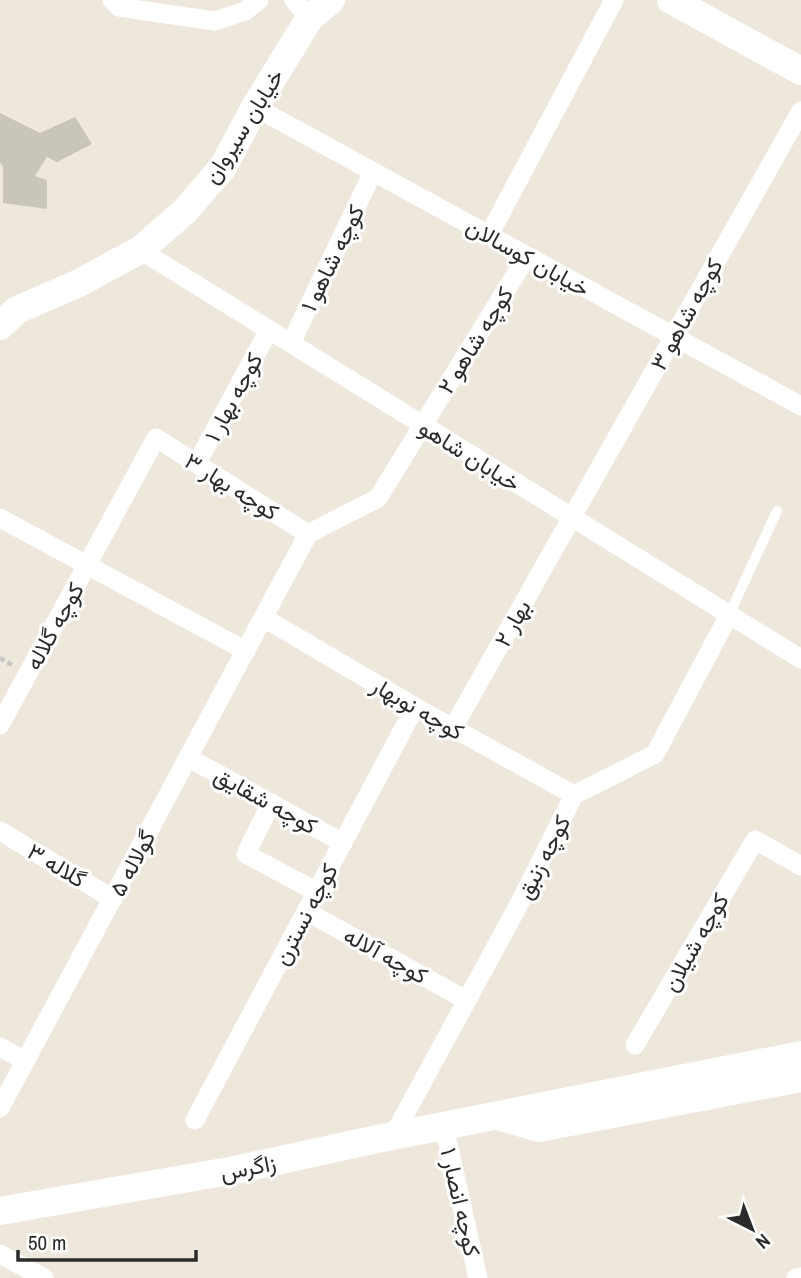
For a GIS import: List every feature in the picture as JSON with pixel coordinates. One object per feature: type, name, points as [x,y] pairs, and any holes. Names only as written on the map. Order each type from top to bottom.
[{"type":"street","points":[[112,0],[119,7],[215,21],[245,11],[259,0]]},
{"type":"street","name":"خیابان سیروان","points":[[0,326],[17,310],[77,284],[140,250],[184,212],[223,167],[302,10],[331,0]]},
{"type":"street","points":[[489,235],[614,0]]},
{"type":"street","points":[[671,0],[801,71]]},
{"type":"street","name":"خیابان کوسالان","points":[[255,107],[801,406]]},
{"type":"street","name":"کوچه شاهو ۳","points":[[571,517],[801,111]]},
{"type":"street","name":"کوچه شاهو ۱","points":[[290,343],[373,172]]},
{"type":"street","name":"خیابان شاهو","points":[[140,250],[801,659]]},
{"type":"street","name":"کوچه شاهو ۲","points":[[308,534],[378,498],[527,256]]},
{"type":"street","name":"کوچه بهار ۱","points":[[197,463],[269,330]]},
{"type":"street","name":"کوچه بهار ۳","points":[[87,565],[156,438],[308,534]]},
{"type":"street","name":"بهار ۲","points":[[453,728],[571,517]]},
{"type":"street","points":[[0,518],[246,650]]},
{"type":"street","name":"گولاله ۵","points":[[0,1108],[308,534]]},
{"type":"street","name":"کوچه گلاله","points":[[0,724],[87,565]]},
{"type":"street","name":"کوچه زنبق","points":[[393,1136],[575,795],[654,754],[729,615]]},
{"type":"street","name":"کوچه نوبهار","points":[[264,618],[415,707],[575,795]]},
{"type":"street","name":"کوچه نسترن","points":[[195,1120],[415,707]]},
{"type":"street","name":"کوچه شقایق","points":[[189,758],[343,843]]},
{"type":"street","points":[[271,803],[246,854],[317,892]]},
{"type":"street","name":"گلاله ۳","points":[[0,831],[113,898]]},
{"type":"street","name":"کوچه شیلان","points":[[635,1045],[755,840],[800,863]]},
{"type":"street","name":"کوچه آلاله","points":[[306,911],[466,999]]},
{"type":"street","points":[[0,1047],[25,1061]]},
{"type":"street","name":"زاگرس","points":[[0,1211],[236,1170],[801,1055]]},
{"type":"street","name":"زاگرس","points":[[495,1116],[539,1128],[801,1078]]},
{"type":"street","name":"کوچه انصار ۱","points":[[444,1126],[478,1278]]},
{"type":"street","points":[[0,1254],[44,1278]]},
{"type":"lane","points":[[729,615],[777,511]]},
{"type":"building","points":[[0,113],[40,133],[75,117],[92,144],[57,162],[47,157],[35,176],[47,180],[47,209],[3,203]]}]
